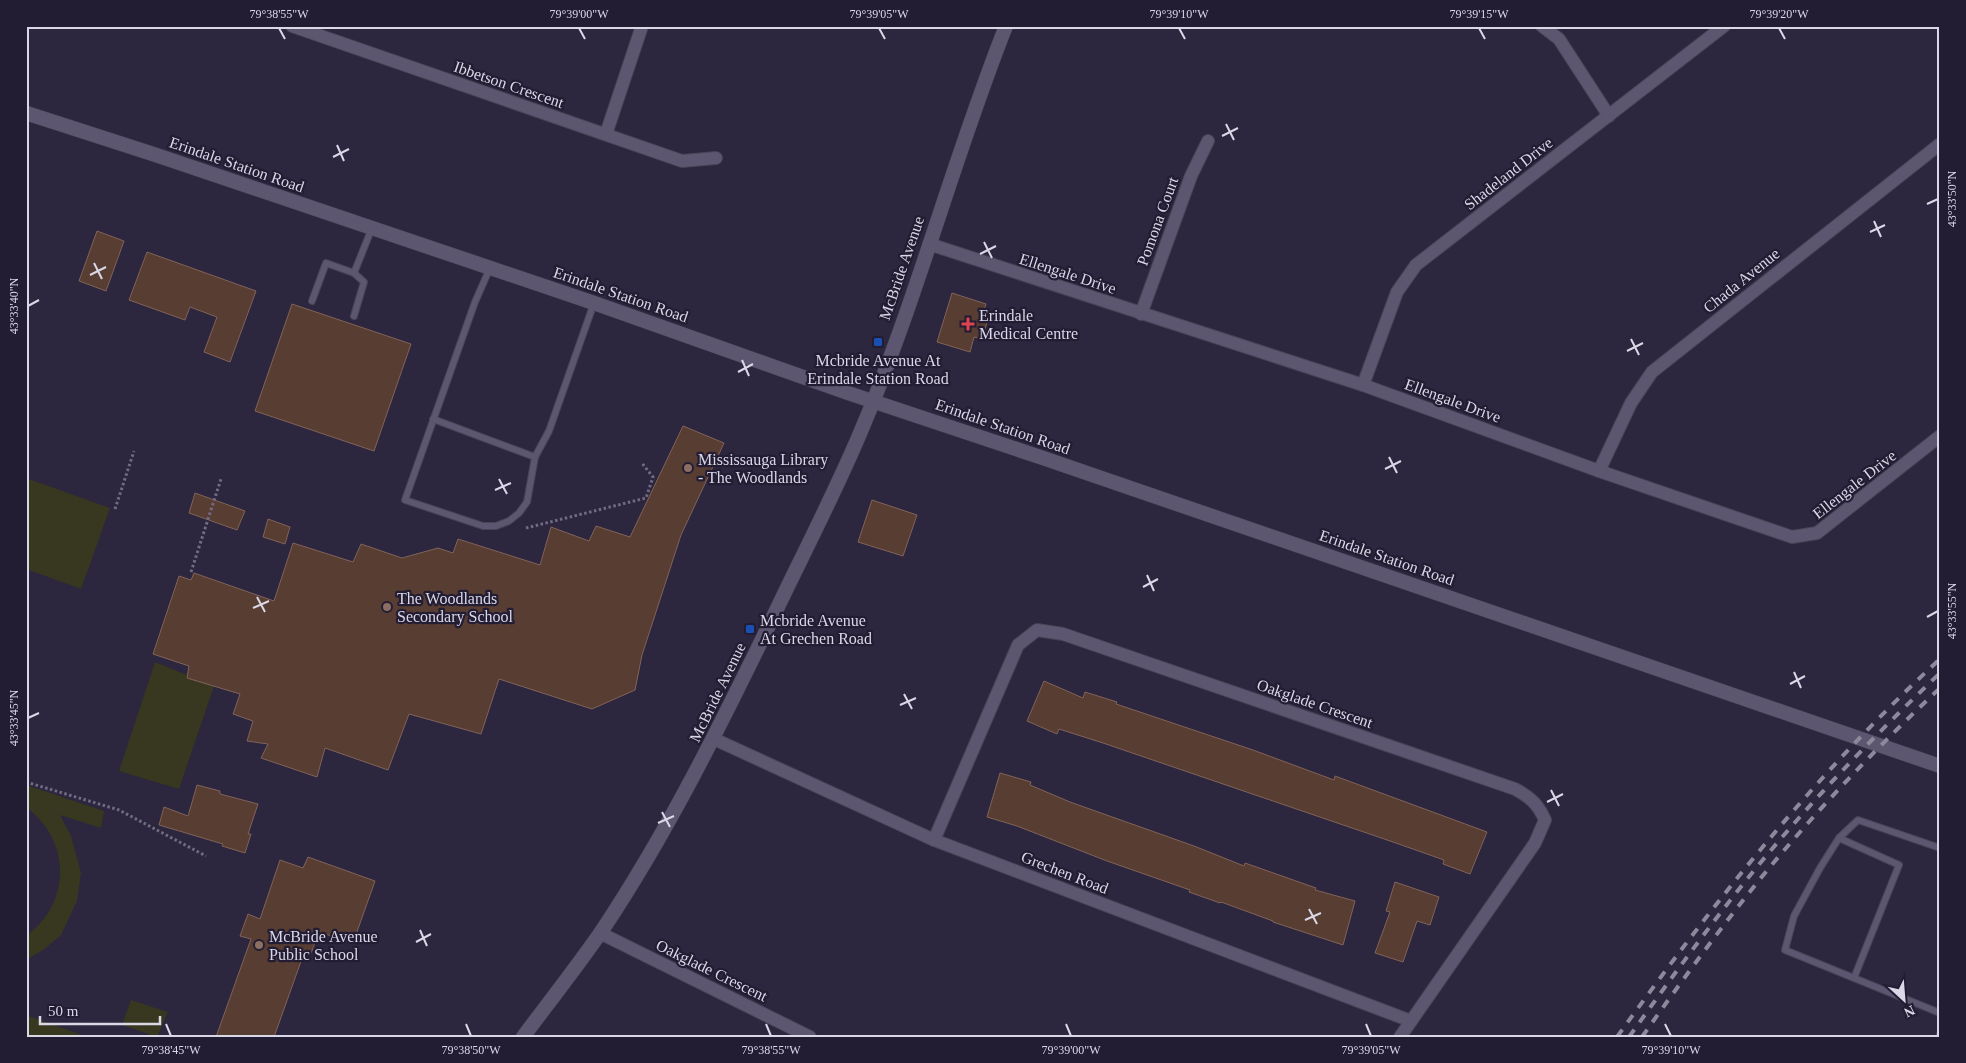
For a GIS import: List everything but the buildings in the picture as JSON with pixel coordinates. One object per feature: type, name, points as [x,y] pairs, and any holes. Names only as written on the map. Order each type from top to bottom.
[{"type":"street","name":"Ibbetson Crescent","points":[[292,26],[682,161],[716,158]]},
{"type":"street","points":[[606,134],[642,26]]},
{"type":"street","name":"McBride Avenue","points":[[523,1037],[600,933],[662,832],[714,739],[845,466],[883,375],[970,121],[1006,26]]},
{"type":"street","points":[[1542,26],[1559,38],[1609,116]]},
{"type":"street","name":"Shadeland Drive","points":[[1363,385],[1397,292],[1416,265],[1724,26]]},
{"type":"street","name":"Erindale Station Road","points":[[26,113],[594,303],[848,393],[1940,766]]},
{"type":"street","name":"Pomona Court","points":[[1142,314],[1191,176],[1208,141]]},
{"type":"street","name":"Chada Avenue","points":[[1599,471],[1631,403],[1652,372],[1940,144]]},
{"type":"street","name":"Ellengale Drive","points":[[928,244],[1363,385],[1599,471],[1792,537],[1817,534],[1940,436]]},
{"type":"street","name":"Oakglade Crescent","points":[[934,840],[1018,645],[1037,630],[1063,634],[1515,789],[1528,796],[1539,807],[1545,820],[1535,843],[1400,1037]]},
{"type":"street","name":"Grechen Road","points":[[714,739],[934,840],[1411,1021]]},
{"type":"street","name":"Oakglade Crescent","points":[[600,933],[810,1037]]},
{"type":"lane","points":[[354,273],[372,228]]},
{"type":"lane","points":[[312,301],[326,263],[354,273],[364,282],[354,316]]},
{"type":"lane","points":[[490,268],[475,302],[404,500],[482,526],[496,526],[509,521],[519,513],[527,502],[535,457],[549,431],[594,303]]},
{"type":"lane","points":[[433,419],[535,457]]},
{"type":"lane","points":[[1940,848],[1858,820],[1839,838],[1820,868],[1794,916],[1786,950],[1940,1013]]},
{"type":"lane","points":[[1839,838],[1899,865],[1854,978]]},
{"type":"path","points":[[115,509],[134,451]]},
{"type":"path","points":[[526,528],[646,498],[653,477],[641,462]]},
{"type":"path","points":[[191,572],[221,479]]},
{"type":"path","points":[[26,782],[119,810],[206,856]]},
{"type":"green space","points":[[26,478],[110,508],[81,589],[26,569]]},
{"type":"green space","points":[[155,662],[214,686],[179,789],[119,771]]},
{"type":"green space","points":[[26,785],[104,811],[101,828],[60,815],[71,836],[81,873],[77,901],[61,935],[43,950],[26,960],[26,936],[41,922],[52,907],[58,889],[60,872],[58,854],[51,836],[41,821],[26,807]]},
{"type":"green space","points":[[131,1000],[168,1012],[157,1037],[122,1025]]},
{"type":"green space","points":[[26,1015],[88,1037],[26,1037]]},
{"type":"railway","points":[[1617,1037],[1729,888],[1809,793],[1851,747],[1940,659]]},
{"type":"railway","points":[[1629,1037],[1705,933],[1774,847],[1843,770],[1940,673]]},
{"type":"railway","points":[[1642,1037],[1715,937],[1781,854],[1847,780],[1940,688]]},
{"type":"place","name":"Erindale Medical Centre","points":[[968,324]]},
{"type":"place","name":"Mcbride Avenue At Erindale Station Road","points":[[878,342]]},
{"type":"place","name":"Mississauga Library - The Woodlands","points":[[688,468]]},
{"type":"place","name":"The Woodlands Secondary School","points":[[387,607]]},
{"type":"place","name":"Mcbride Avenue At Grechen Road","points":[[750,629]]},
{"type":"place","name":"McBride Avenue Public School","points":[[259,945]]}]
